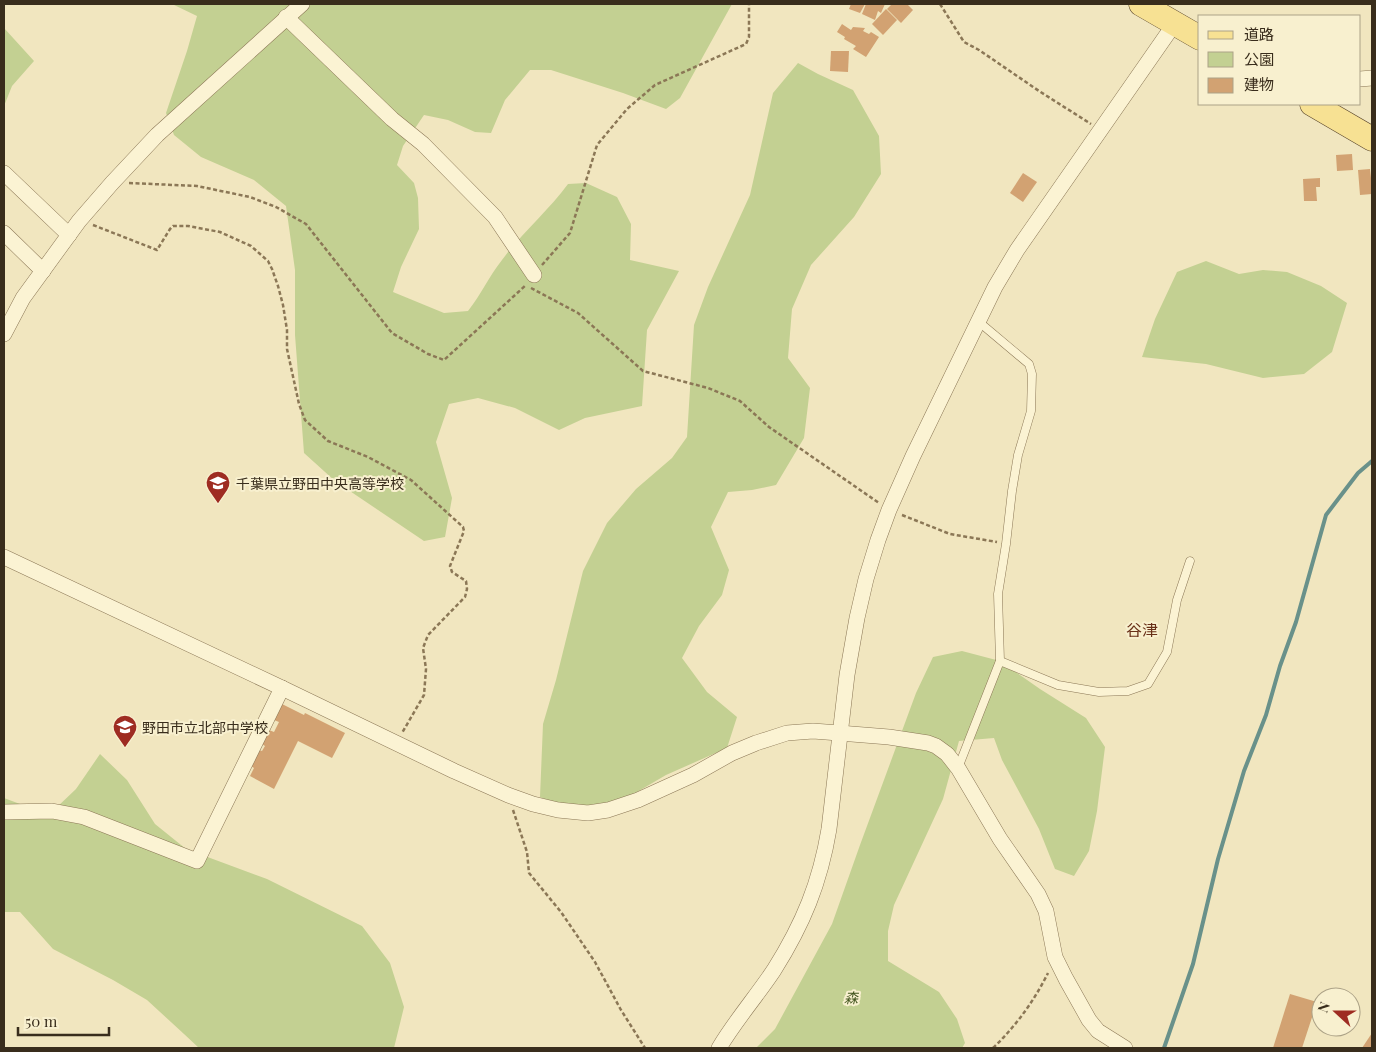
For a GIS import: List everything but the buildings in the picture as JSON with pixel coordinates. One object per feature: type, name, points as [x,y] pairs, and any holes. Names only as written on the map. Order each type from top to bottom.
[{"type":"main road","points":[[1141,4],[1198,37]]},
{"type":"main road","points":[[1314,105],[1372,139]]},
{"type":"street","points":[[5,324],[79,221],[112,183],[157,135],[302,4]]},
{"type":"street","points":[[286,17],[392,119],[423,144],[495,217],[530,280]]},
{"type":"street","points":[[719,1048],[774,970],[806,912],[817,883],[825,854],[838,759],[839,733],[857,618],[875,548],[889,510],[913,456],[995,288],[1017,250],[1175,23]]},
{"type":"street","points":[[4,173],[69,235]]},
{"type":"street","points":[[4,233],[43,271]]},
{"type":"street","points":[[4,557],[454,771],[508,795],[558,810],[588,813],[608,810],[638,800],[693,775],[732,753],[787,733],[812,731],[889,737],[936,746],[947,754],[958,768],[1038,894],[1046,911],[1055,957],[1089,1020],[1098,1031],[1125,1048]]},
{"type":"street","points":[[4,812],[52,811],[84,817],[197,861],[282,688]]},
{"type":"lane","points":[[958,768],[1000,661],[998,594],[1012,491],[1031,411],[1032,374],[1029,364],[979,322]]},
{"type":"lane","points":[[1000,661],[1058,685],[1099,692],[1128,691],[1148,684],[1167,652],[1177,600],[1190,561]]},
{"type":"path","points":[[112,183],[197,186],[250,198],[276,207],[306,224],[392,333],[428,354],[444,360],[530,280],[570,232],[597,145],[627,109],[655,85],[746,44],[749,37],[749,4]]},
{"type":"path","points":[[940,4],[964,42],[980,50],[1038,91],[1100,130]]},
{"type":"path","points":[[79,221],[157,250],[173,226],[188,226],[220,232],[251,246],[268,262],[278,286],[287,330],[287,349],[299,404],[305,420],[328,441],[368,458],[411,480],[463,528],[464,531],[450,566],[452,572],[466,581],[465,597],[428,635],[424,648],[426,669],[424,695],[395,742]]},
{"type":"path","points":[[530,280],[578,313],[643,371],[708,388],[740,401],[769,427],[889,510],[950,534],[1006,544]]},
{"type":"path","points":[[508,795],[527,852],[529,873],[561,912],[595,962],[621,1010],[645,1048]]},
{"type":"path","points":[[993,1048],[1018,1023],[1048,975],[1055,957]]},
{"type":"green space","points":[[172,4],[732,4],[680,98],[666,109],[551,70],[530,70],[505,100],[491,133],[475,132],[448,120],[424,115],[403,146],[397,165],[414,183],[418,198],[419,229],[401,267],[393,292],[444,313],[468,311],[497,266],[568,184],[586,183],[617,197],[631,224],[630,260],[679,271],[647,330],[642,406],[585,418],[559,430],[515,408],[478,398],[449,404],[436,442],[452,498],[445,537],[424,541],[335,481],[304,453],[295,335],[295,270],[286,206],[254,180],[201,157],[174,135],[166,113],[197,16]]},
{"type":"green space","points":[[4,28],[34,61],[12,86],[4,106]]},
{"type":"green space","points":[[798,63],[853,90],[879,136],[881,174],[854,217],[811,265],[792,309],[788,358],[810,388],[804,438],[776,485],[728,492],[711,527],[729,570],[722,595],[699,626],[682,658],[707,692],[737,717],[727,748],[666,775],[601,813],[582,816],[540,797],[543,724],[583,571],[607,523],[636,489],[672,458],[687,437],[694,325],[708,287],[750,195],[773,93]]},
{"type":"green space","points":[[1206,261],[1239,274],[1263,270],[1287,272],[1321,286],[1347,303],[1332,352],[1304,374],[1263,378],[1206,364],[1142,357],[1155,319],[1177,272]]},
{"type":"green space","name":"森","points":[[962,651],[1000,661],[1086,718],[1105,747],[1097,811],[1089,851],[1074,876],[1055,869],[1039,829],[1002,760],[994,738],[959,741],[943,799],[894,905],[888,931],[888,961],[939,992],[957,1019],[965,1043],[962,1048],[756,1048],[775,1029],[832,924],[916,693],[933,657]]},
{"type":"green space","points":[[100,754],[127,780],[155,824],[186,849],[267,879],[362,926],[390,963],[404,1007],[394,1048],[199,1048],[147,1000],[53,949],[20,912],[4,912],[4,798],[28,807],[55,809],[76,789]]},
{"type":"waterway","points":[[1164,1048],[1193,964],[1218,859],[1244,771],[1266,715],[1280,666],[1296,622],[1326,515],[1358,473],[1372,461]]},
{"type":"place","name":"千葉県立野田中央高等学校","points":[[218,504]]},
{"type":"place","name":"野田市立北部中学校","points":[[125,748]]},
{"type":"district","name":"谷津","points":[[1142,629]]}]
